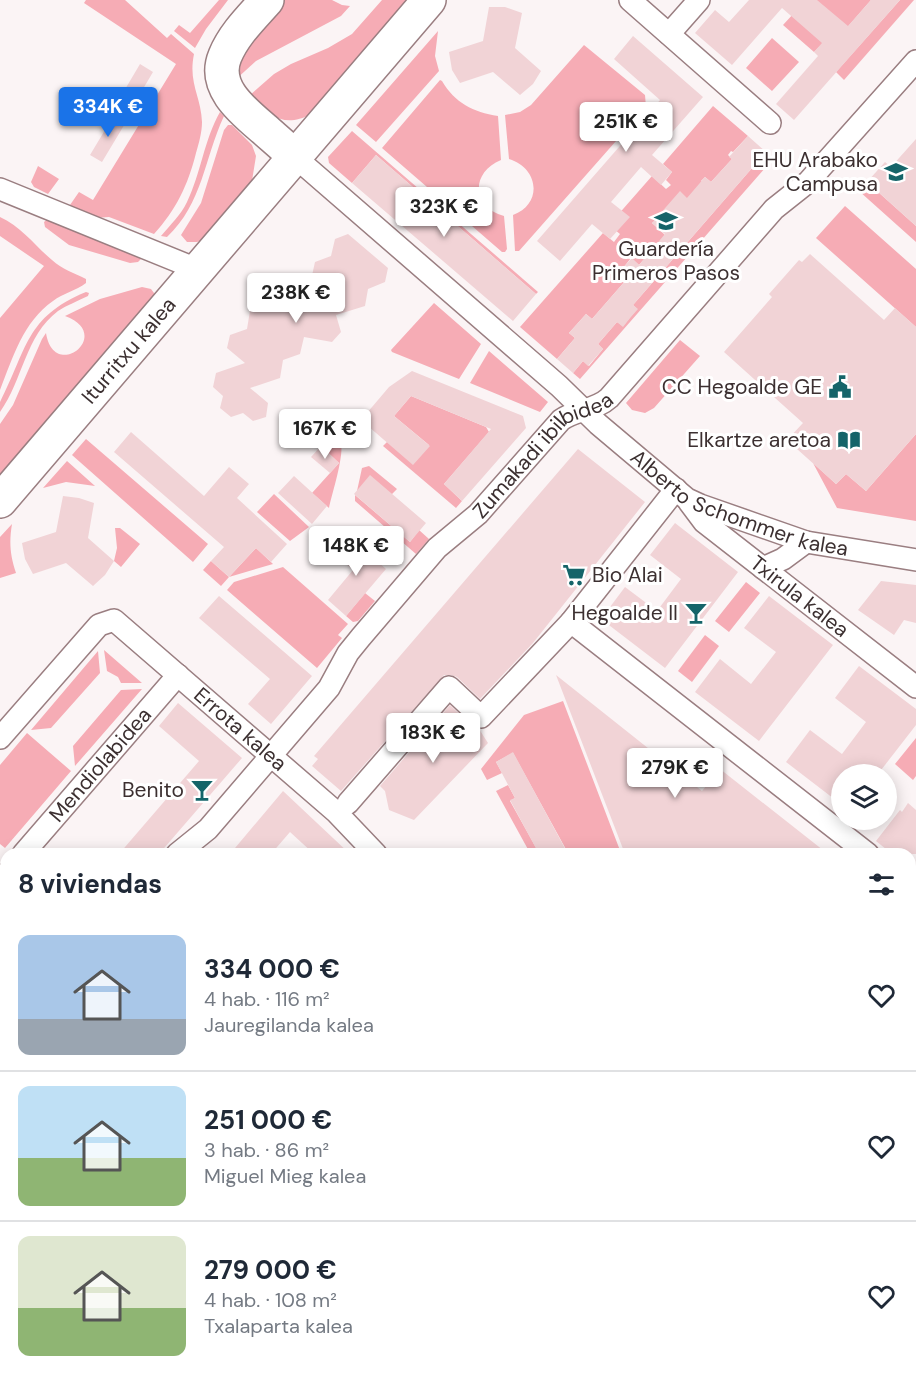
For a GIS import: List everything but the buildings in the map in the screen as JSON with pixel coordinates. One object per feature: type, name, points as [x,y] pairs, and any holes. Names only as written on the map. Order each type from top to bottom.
[{"type":"main road","points":[[267,0],[238,33],[227,51],[222,66],[224,83],[237,106],[295,157]]},
{"type":"main road","name":"Iturritxu kalea","points":[[0,501],[429,0]]},
{"type":"main road","name":"Iturritxu kalea","points":[[264,129],[278,132],[309,130],[328,118]]},
{"type":"main road","name":"Iturritxu kalea","points":[[259,201],[272,169],[271,150],[264,129]]},
{"type":"street","points":[[669,34],[699,0]]},
{"type":"street","points":[[634,1],[770,123]]},
{"type":"street","name":"Zumakadi ibilbidea","points":[[184,848],[208,829],[329,688],[348,653],[437,548],[478,514],[561,420],[569,414],[597,407],[609,398],[774,209],[808,182],[916,61]]},
{"type":"street","name":"Alberto Schommer kalea","points":[[295,157],[598,424],[682,494],[713,511],[806,542],[916,560]]},
{"type":"street","points":[[0,189],[200,270]]},
{"type":"street","points":[[348,803],[449,687],[481,717],[571,622],[682,494]]},
{"type":"street","name":"Txirula kalea","points":[[682,494],[704,522],[916,687]]},
{"type":"street","points":[[763,568],[806,542]]},
{"type":"street","name":"Errota kalea","points":[[0,738],[99,625],[107,620],[114,620],[336,812],[370,848]]},
{"type":"street","points":[[571,622],[860,848]]},
{"type":"street","name":"Mendiolabidea","points":[[28,848],[178,675]]},
{"type":"shaded area","points":[[86,0],[125,0],[167,38],[171,34],[194,54],[193,73],[202,122],[200,138],[189,176],[180,196],[169,216],[154,234],[109,217],[95,218],[70,205],[79,192],[93,200],[176,64],[84,3]]},
{"type":"shaded area","points":[[219,0],[228,0],[195,48],[174,31],[179,25],[190,33]]},
{"type":"shaded area","points":[[281,0],[332,0],[350,6],[341,16],[256,61],[234,81],[234,59]]},
{"type":"shaded area","points":[[382,0],[411,0],[312,114],[292,120],[278,118],[249,96],[274,74],[352,34]]},
{"type":"shaded area","points":[[806,0],[871,0],[825,53],[819,47],[814,52],[783,25]]},
{"type":"shaded area","points":[[900,0],[914,0],[844,80],[836,72]]},
{"type":"shaded area","points":[[438,31],[435,56],[439,71],[376,142],[356,125]]},
{"type":"shaded area","points":[[772,38],[799,62],[772,91],[746,68]]},
{"type":"shaded area","points":[[584,45],[645,95],[646,107],[519,251],[515,251],[513,215],[523,210],[529,203],[534,186],[526,170],[509,159],[505,115],[520,112],[531,105]]},
{"type":"shaded area","points":[[440,80],[459,101],[473,109],[498,116],[501,160],[484,173],[479,190],[486,205],[493,212],[504,216],[507,249],[505,252],[502,252],[382,148]]},
{"type":"shaded area","points":[[713,106],[748,136],[733,152],[731,151],[728,155],[732,159],[711,182],[705,177],[701,181],[706,185],[652,223],[665,235],[639,265],[631,258],[619,273],[626,280],[592,319],[586,314],[569,333],[575,338],[557,359],[520,327],[603,233],[614,242],[620,234],[609,225],[652,176],[666,189],[671,185],[666,180],[672,172],[663,164]]},
{"type":"shaded area","points":[[220,112],[224,116],[196,195],[179,224],[167,237],[161,236],[179,216],[187,202],[210,134]]},
{"type":"shaded area","points":[[228,125],[232,125],[252,145],[256,156],[251,187],[205,239],[187,242],[181,235],[201,203],[224,130]]},
{"type":"shaded area","points":[[352,131],[538,292],[536,294],[376,155],[352,183],[329,163],[328,157]]},
{"type":"shaded area","points":[[766,152],[773,159],[580,379],[573,373],[583,361],[589,366],[603,349],[598,344],[617,322],[623,326],[637,309],[633,305]]},
{"type":"shaded area","points":[[38,166],[59,179],[48,194],[34,187],[31,182]]},
{"type":"shaded area","points":[[867,182],[916,226],[916,242],[859,191]]},
{"type":"shaded area","points":[[845,206],[916,269],[916,327],[816,238]]},
{"type":"shaded area","points":[[0,217],[21,231],[56,263],[86,279],[86,283],[57,298],[34,319],[20,341],[0,390],[0,318],[44,266],[0,236]]},
{"type":"shaded area","points":[[49,218],[142,258],[138,262],[130,263],[69,245],[45,227],[44,222]]},
{"type":"shaded area","points":[[142,287],[151,289],[154,293],[154,300],[0,479],[0,424],[13,405],[46,333],[51,347],[59,354],[69,354],[77,350],[83,342],[84,333],[79,324],[65,316],[100,299]]},
{"type":"shaded area","points":[[86,292],[89,293],[88,296],[58,311],[38,333],[0,412],[0,402],[30,337],[39,324],[51,312]]},
{"type":"shaded area","points":[[434,303],[481,344],[459,379],[391,350]]},
{"type":"shaded area","points":[[680,340],[700,356],[654,408],[645,413],[632,410],[626,403]]},
{"type":"shaded area","points":[[489,351],[548,402],[540,412],[470,383]]},
{"type":"shaded area","points":[[411,396],[486,427],[489,432],[444,484],[462,501],[456,508],[383,446],[387,442],[429,445],[394,416]]},
{"type":"shaded area","points":[[916,434],[916,521],[837,508],[813,463],[836,484],[846,474],[866,491]]},
{"type":"shaded area","points":[[330,438],[340,440],[341,453],[340,462],[329,508],[312,493],[339,463],[321,446]]},
{"type":"shaded area","points":[[86,439],[208,544],[193,562],[72,455]]},
{"type":"shaded area","points":[[67,461],[95,486],[66,482],[43,488]]},
{"type":"shaded area","points":[[369,466],[397,489],[392,494],[357,491],[362,468]]},
{"type":"shaded area","points":[[274,494],[309,527],[290,541],[257,512]]},
{"type":"shaded area","points":[[355,495],[410,542],[419,530],[429,539],[416,554],[355,501]]},
{"type":"shaded area","points":[[12,524],[11,548],[16,573],[0,578],[0,537]]},
{"type":"shaded area","points":[[115,528],[120,528],[140,544],[121,567],[114,561],[117,548]]},
{"type":"shaded area","points":[[256,548],[273,564],[229,577]]},
{"type":"shaded area","points":[[211,561],[229,577],[221,586],[203,570]]},
{"type":"shaded area","points":[[283,567],[348,624],[338,635],[342,638],[317,668],[227,590],[234,582]]},
{"type":"shaded area","points":[[746,582],[760,593],[729,632],[715,621]]},
{"type":"shaded area","points":[[365,593],[375,601],[358,621],[353,622],[346,616]]},
{"type":"shaded area","points":[[705,635],[719,646],[692,682],[678,671]]},
{"type":"shaded area","points":[[104,650],[142,683],[121,683],[118,677],[107,671]]},
{"type":"shaded area","points":[[98,651],[100,673],[51,728],[31,730]]},
{"type":"shaded area","points":[[142,689],[75,766],[73,746],[121,690]]},
{"type":"shaded area","points":[[563,701],[619,848],[565,848],[513,753],[496,762],[502,773],[487,780],[481,769],[524,715]]},
{"type":"shaded area","points":[[27,733],[71,771],[5,848],[0,844],[0,765]]},
{"type":"shaded area","points":[[916,738],[916,776],[913,780],[895,764]]},
{"type":"shaded area","points":[[508,785],[515,798],[510,801],[536,848],[527,848],[496,791]]},
{"type":"place","name":"EHU Arabako Campusa","points":[[896,172]]},
{"type":"place","name":"Guardería Primeros Pasos","points":[[666,221]]},
{"type":"place","name":"CC Hegoalde GE","points":[[840,387]]},
{"type":"place","name":"Elkartze aretoa","points":[[849,440]]},
{"type":"place","name":"Bio Alai","points":[[574,575]]},
{"type":"place","name":"Hegoalde II","points":[[696,613]]},
{"type":"place","name":"Benito","points":[[202,790]]}]
